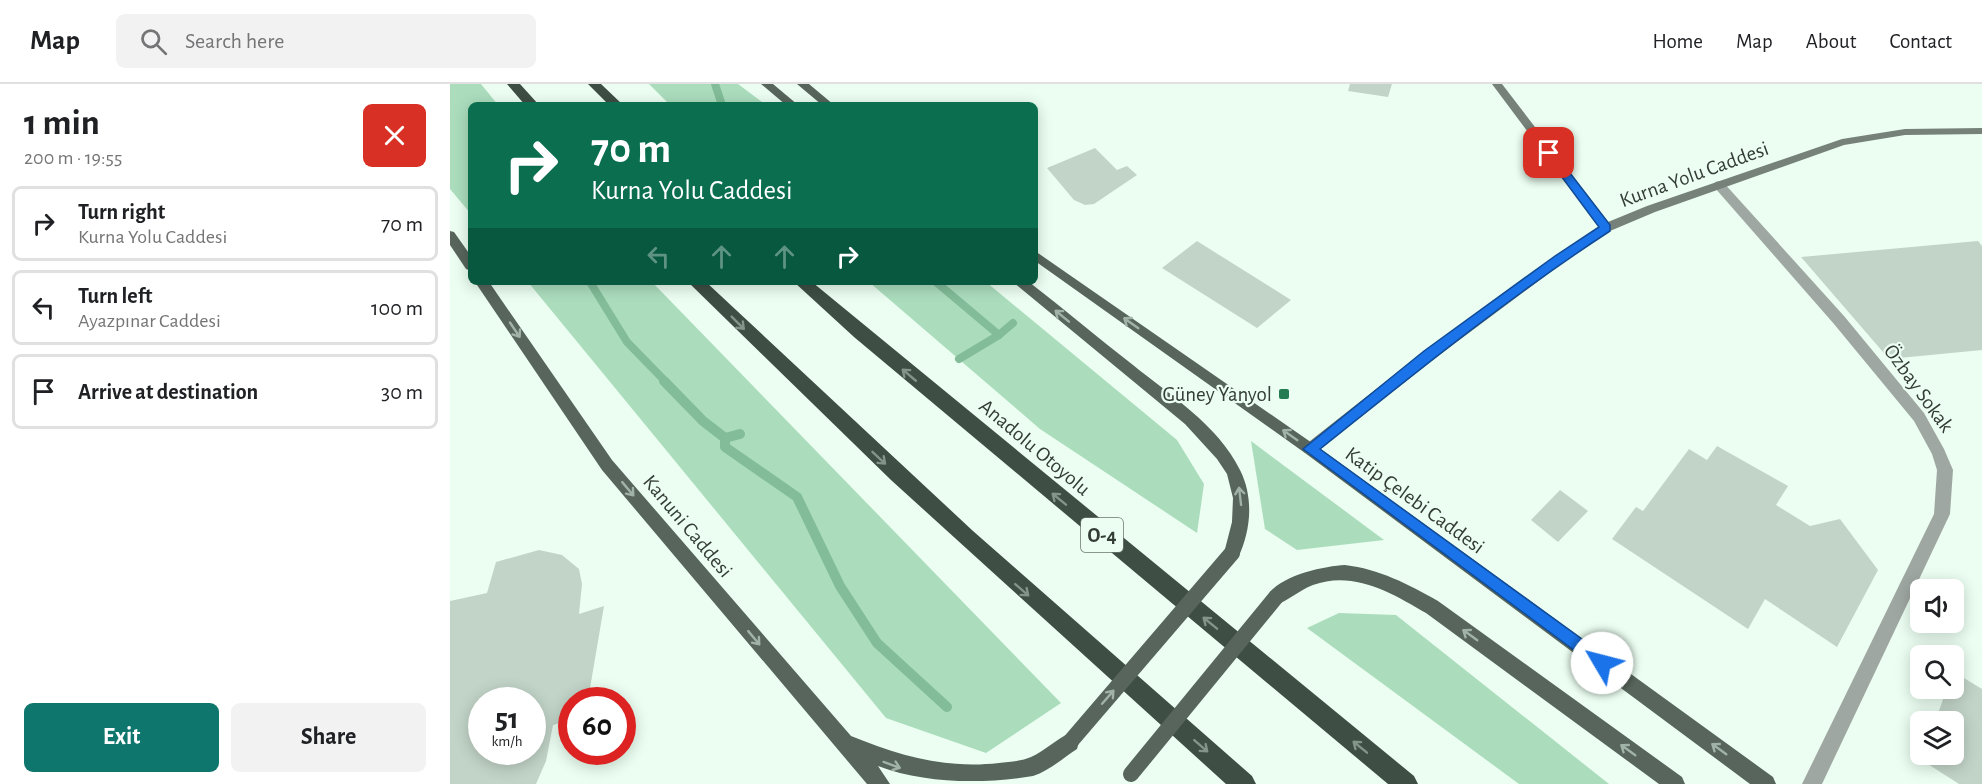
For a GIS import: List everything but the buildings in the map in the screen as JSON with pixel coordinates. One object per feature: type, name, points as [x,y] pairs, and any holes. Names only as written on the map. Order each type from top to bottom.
[{"type":"highway","points":[[513,84],[529,102]]},
{"type":"highway","points":[[594,84],[613,102]]},
{"type":"highway","points":[[699,285],[784,369],[1016,584],[1244,784]]},
{"type":"highway","name":"Anadolu Otoyolu","points":[[805,285],[896,364],[1406,784]]},
{"type":"main road","points":[[766,84],[789,102]]},
{"type":"main road","points":[[802,84],[825,102]]},
{"type":"main road","points":[[450,235],[468,262]]},
{"type":"main road","name":"Katip Çelebi Caddesi","points":[[1038,257],[1310,449],[1766,784]]},
{"type":"main road","name":"Kanuni Caddesi","points":[[484,285],[607,465],[880,784]]},
{"type":"main road","points":[[840,740],[888,764],[935,779],[986,780],[1032,767],[1070,742],[1232,553],[1242,515],[1240,489],[1228,463],[1207,437],[1177,410],[1024,285]]},
{"type":"main road","points":[[1128,779],[1275,597],[1313,577],[1358,573],[1392,583],[1432,607],[1675,784]]},
{"type":"street","points":[[1497,84],[1606,228]]},
{"type":"street","name":"Kurna Yolu Caddesi","points":[[1310,449],[1429,355],[1559,258],[1606,228],[1842,142],[1905,132],[1982,131]]},
{"type":"street","name":"Özbay Sokak","points":[[1719,185],[1900,392],[1930,436],[1945,470],[1942,514],[1812,784]]},
{"type":"green space","points":[[450,84],[481,84],[496,102],[468,102],[468,210],[450,189]]},
{"type":"green space","points":[[649,84],[738,84],[762,102],[667,102]]},
{"type":"green space","points":[[530,285],[655,285],[1061,703],[986,753],[886,718]]},
{"type":"green space","points":[[872,285],[990,285],[1177,440],[1204,484],[1197,533],[1040,429]]},
{"type":"green space","points":[[1251,441],[1384,540],[1297,550],[1265,529]]},
{"type":"green space","points":[[1339,613],[1396,615],[1609,784],[1519,784],[1307,628]]},
{"type":"waterway","points":[[715,84],[721,102]]},
{"type":"waterway","points":[[592,285],[627,342],[666,382]]},
{"type":"waterway","points":[[940,285],[999,335]]},
{"type":"waterway","points":[[999,335],[1013,323]]},
{"type":"waterway","points":[[959,359],[999,335]]},
{"type":"waterway","points":[[664,381],[703,421],[725,438]]},
{"type":"waterway","points":[[725,438],[740,434]]},
{"type":"waterway","points":[[725,438],[725,447],[797,497],[840,586],[877,643],[947,707]]},
{"type":"place","name":"Güney Yanyol","points":[[1284,394]]},
{"type":"route","points":[[1549,153],[1606,228],[1559,258],[1429,355],[1310,449],[1602,663]]}]
